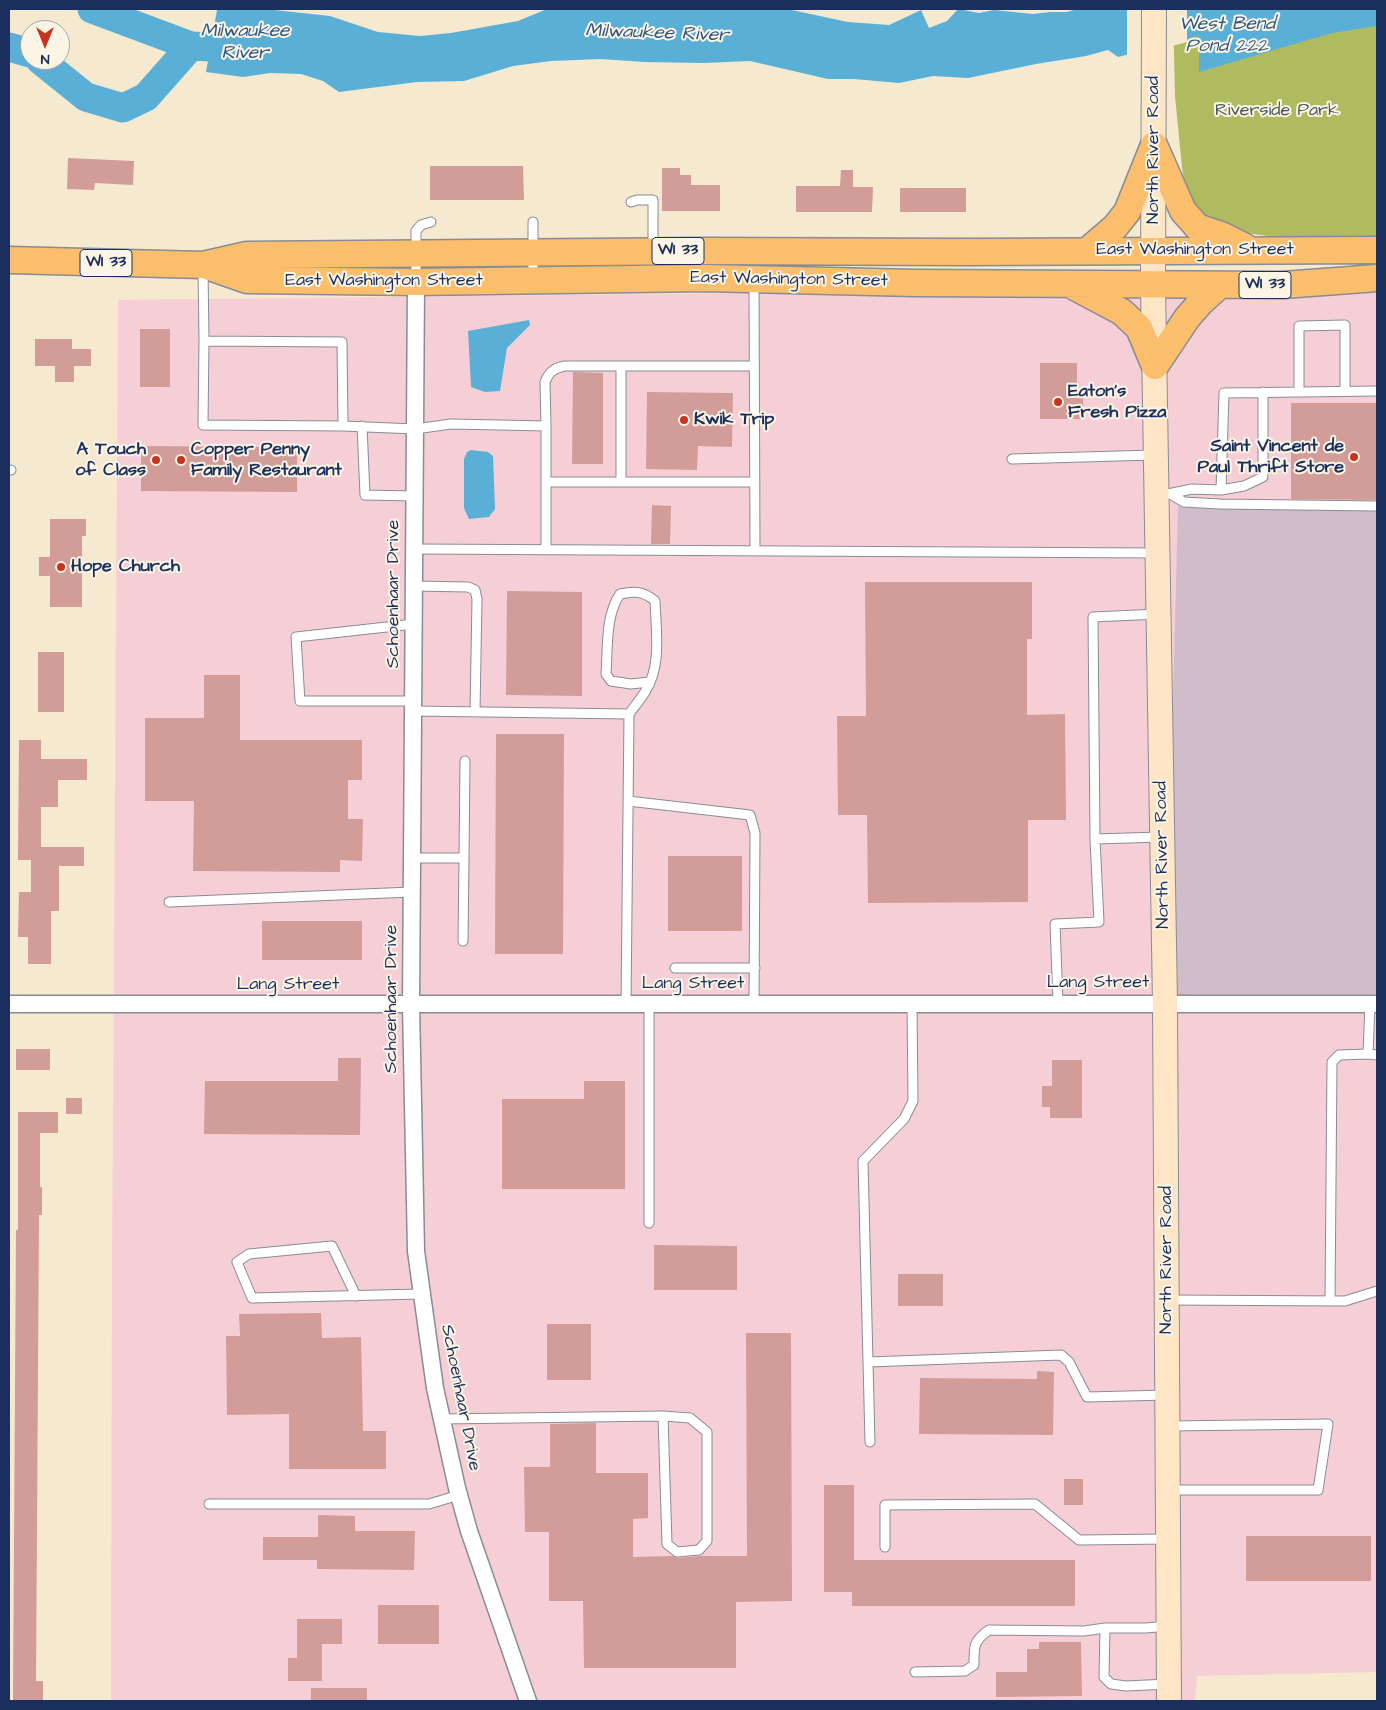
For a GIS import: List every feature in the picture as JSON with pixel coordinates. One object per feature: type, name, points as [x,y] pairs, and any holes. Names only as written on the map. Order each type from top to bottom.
[{"type":"main road","points":[[1154,145],[1183,211],[1193,222],[1197,226],[1222,235],[1250,250]]},
{"type":"main road","points":[[1087,251],[1115,227],[1127,212],[1154,145]]},
{"type":"main road","name":"East Washington Street","points":[[9,260],[203,265],[247,255],[532,252],[653,265],[754,280],[839,267],[1087,251],[1377,250]]},
{"type":"main road","name":"East Washington Street","points":[[203,265],[247,280],[416,282],[532,281],[653,265],[839,267],[1070,284],[1283,286],[1377,278]]},
{"type":"main road","points":[[1070,284],[1122,312],[1133,322],[1139,328],[1156,366]]},
{"type":"main road","points":[[1156,366],[1187,318],[1201,302],[1220,286]]},
{"type":"street","name":"North River Road","points":[[1154,9],[1153,285],[1157,455],[1165,494],[1158,553],[1165,1004],[1169,1692]]},
{"type":"street","name":"Schoenhaar Drive","points":[[416,282],[411,1005],[416,1251],[435,1388],[459,1495],[468,1531],[528,1701]]},
{"type":"street","name":"Lang Street","points":[[9,1004],[1373,1004]]},
{"type":"lane","points":[[631,202],[653,200],[653,265]]},
{"type":"lane","points":[[416,282],[416,231],[421,225],[430,222]]},
{"type":"lane","points":[[532,281],[533,222]]},
{"type":"lane","points":[[203,265],[202,425],[362,426],[415,429],[451,424],[546,426]]},
{"type":"lane","points":[[754,280],[755,550]]},
{"type":"lane","points":[[1299,391],[1299,326],[1344,325],[1345,391]]},
{"type":"lane","points":[[204,340],[342,342],[343,426]]},
{"type":"lane","points":[[546,549],[545,382],[554,368],[565,366],[754,366]]},
{"type":"lane","points":[[620,366],[621,482]]},
{"type":"lane","points":[[1221,490],[1224,393],[1299,391],[1377,392]]},
{"type":"lane","points":[[1165,494],[1192,489],[1221,490],[1244,486],[1263,477],[1263,392]]},
{"type":"lane","points":[[362,426],[365,494],[414,496]]},
{"type":"lane","points":[[1012,459],[1157,455]]},
{"type":"lane","points":[[546,482],[755,482]]},
{"type":"lane","points":[[1165,494],[1184,502],[1210,504],[1377,506]]},
{"type":"lane","points":[[414,549],[1158,553]]},
{"type":"lane","points":[[414,586],[468,587],[475,590],[477,599],[475,712]]},
{"type":"lane","points":[[626,1005],[629,714],[646,691],[657,661],[655,601],[648,594],[634,591],[620,594],[615,601],[609,625],[606,674],[612,681],[631,684],[649,682]]},
{"type":"lane","points":[[1058,1003],[1055,924],[1099,922],[1095,839],[1093,617],[1159,614]]},
{"type":"lane","points":[[414,624],[296,637],[300,701],[413,706],[475,712],[629,714]]},
{"type":"lane","points":[[463,941],[465,761]]},
{"type":"lane","points":[[628,801],[750,815],[755,832],[754,1004]]},
{"type":"lane","points":[[1095,839],[1163,836]]},
{"type":"lane","points":[[412,858],[464,858]]},
{"type":"lane","points":[[169,902],[412,892]]},
{"type":"lane","points":[[676,968],[755,968]]},
{"type":"lane","points":[[870,1442],[863,1161],[904,1119],[913,1100],[912,1003]]},
{"type":"lane","points":[[649,1004],[649,1223]]},
{"type":"lane","points":[[1330,1301],[1332,1062],[1339,1055],[1373,1054],[1373,1004]]},
{"type":"lane","points":[[356,1296],[332,1246],[249,1254],[237,1262],[252,1298],[356,1296],[421,1294]]},
{"type":"lane","points":[[1167,1300],[1344,1301],[1377,1291]]},
{"type":"lane","points":[[868,1362],[1061,1355],[1069,1362],[1087,1397],[1168,1395]]},
{"type":"lane","points":[[442,1419],[664,1416],[690,1418],[707,1432],[707,1541],[699,1550],[677,1552],[667,1544],[664,1416]]},
{"type":"lane","points":[[1168,1426],[1328,1424],[1318,1490],[1168,1490]]},
{"type":"lane","points":[[209,1504],[429,1504],[459,1495]]},
{"type":"lane","points":[[885,1546],[885,1505],[1035,1504],[1079,1540],[1168,1539]]},
{"type":"lane","points":[[916,1672],[965,1671],[974,1665],[974,1647],[979,1637],[988,1630],[1084,1631],[1105,1628],[1169,1626]]},
{"type":"lane","points":[[1105,1628],[1104,1677],[1111,1684],[1169,1692]]},
{"type":"shaded area","points":[[1377,286],[1377,1672],[1197,1676],[1195,1701],[111,1701],[118,300]]},
{"type":"shaded area","points":[[1178,506],[1377,511],[1377,1004],[1165,1004]]},
{"type":"green space","name":"Riverside Park","points":[[1173,9],[1377,9],[1377,238],[1268,236],[1238,232],[1197,213],[1185,188],[1182,167],[1175,96]]},
{"type":"water","name":"Milwaukee River","points":[[265,9],[330,16],[378,32],[420,36],[451,33],[518,21],[547,9],[787,9],[848,22],[889,25],[921,10],[929,28],[947,21],[958,9],[979,13],[994,10],[1033,14],[1067,12],[1077,9],[1377,9],[1377,26],[1332,33],[1199,72],[1199,36],[1118,57],[1108,50],[1086,56],[968,78],[933,76],[899,83],[828,79],[750,61],[704,63],[601,59],[551,61],[513,66],[464,81],[417,82],[339,92],[323,81],[301,74],[270,73],[243,77],[206,72],[217,10]]},
{"type":"water","points":[[529,320],[530,325],[507,348],[500,391],[485,392],[471,387],[468,331]]},
{"type":"water","points":[[471,450],[488,452],[493,456],[495,509],[489,517],[469,519],[464,508],[464,459],[467,452]]},
{"type":"pier","points":[[1127,9],[1187,9],[1187,42],[1127,58]]},
{"type":"building","points":[[68,158],[134,161],[133,185],[95,183],[94,190],[67,189]]},
{"type":"building","points":[[430,166],[523,166],[524,200],[430,200]]},
{"type":"building","points":[[662,168],[680,168],[680,175],[691,175],[691,185],[720,185],[720,211],[662,211]]},
{"type":"building","points":[[841,170],[853,170],[853,187],[873,187],[872,212],[796,212],[796,186],[840,186]]},
{"type":"building","points":[[900,188],[966,188],[966,212],[900,212]]},
{"type":"building","points":[[140,329],[170,329],[170,387],[140,387]]},
{"type":"building","points":[[35,339],[72,339],[72,349],[91,349],[91,366],[74,366],[74,382],[55,382],[55,366],[35,366]]},
{"type":"building","points":[[1040,363],[1077,363],[1077,398],[1083,398],[1083,419],[1040,419]]},
{"type":"building","points":[[573,372],[603,373],[603,464],[572,464]]},
{"type":"building","points":[[647,392],[733,393],[732,447],[698,446],[697,470],[646,469]]},
{"type":"building","points":[[1291,403],[1377,403],[1377,500],[1291,499]]},
{"type":"building","points":[[141,446],[297,447],[297,492],[141,491]]},
{"type":"building","points":[[652,505],[671,506],[670,544],[651,544]]},
{"type":"building","name":"Hope Church","points":[[50,519],[86,519],[86,536],[82,536],[82,607],[50,607],[50,576],[39,576],[39,557],[50,557]]},
{"type":"building","points":[[865,582],[1032,582],[1032,639],[1027,639],[1027,715],[1065,714],[1066,820],[1028,820],[1028,902],[868,903],[867,815],[838,815],[837,716],[866,716]]},
{"type":"building","points":[[507,591],[582,592],[582,696],[506,695]]},
{"type":"building","points":[[38,652],[64,652],[64,712],[38,712]]},
{"type":"building","points":[[204,675],[240,675],[240,740],[362,740],[362,780],[348,780],[348,819],[363,819],[362,861],[340,860],[340,872],[193,871],[194,801],[145,801],[145,718],[204,718]]},
{"type":"building","points":[[496,734],[564,734],[563,954],[495,954]]},
{"type":"building","points":[[19,740],[41,740],[41,759],[87,759],[87,780],[58,780],[58,807],[41,807],[41,847],[84,847],[84,866],[59,866],[59,911],[51,911],[51,964],[28,964],[28,937],[18,937],[19,892],[31,892],[31,860],[18,860]]},
{"type":"building","points":[[668,856],[742,856],[742,931],[668,931]]},
{"type":"building","points":[[262,921],[362,921],[362,960],[262,960]]},
{"type":"building","points":[[16,1049],[50,1049],[50,1070],[16,1070]]},
{"type":"building","points":[[338,1058],[361,1058],[360,1135],[204,1134],[205,1081],[338,1081]]},
{"type":"building","points":[[1052,1060],[1082,1060],[1082,1118],[1050,1118],[1050,1107],[1042,1107],[1042,1086],[1052,1086]]},
{"type":"building","points":[[584,1081],[625,1081],[625,1189],[502,1189],[502,1099],[584,1099]]},
{"type":"building","points":[[66,1098],[82,1098],[82,1114],[66,1114]]},
{"type":"building","points":[[18,1112],[58,1112],[58,1133],[40,1133],[42,1215],[39,1215],[36,1681],[43,1681],[43,1701],[13,1701]]},
{"type":"building","points":[[654,1245],[737,1246],[737,1290],[654,1290]]},
{"type":"building","points":[[898,1274],[943,1274],[943,1306],[898,1306]]},
{"type":"building","points":[[321,1313],[322,1338],[361,1337],[363,1431],[386,1431],[386,1469],[289,1469],[289,1414],[227,1415],[226,1336],[240,1336],[239,1314]]},
{"type":"building","points":[[547,1324],[591,1324],[591,1380],[547,1380]]},
{"type":"building","points":[[746,1333],[791,1333],[792,1601],[736,1602],[736,1668],[584,1668],[583,1601],[549,1601],[549,1532],[525,1532],[524,1467],[550,1467],[550,1424],[596,1423],[596,1473],[648,1473],[648,1518],[633,1519],[633,1557],[747,1556]]},
{"type":"building","points":[[1037,1371],[1054,1372],[1053,1435],[919,1434],[920,1378],[1037,1379]]},
{"type":"building","points":[[1064,1479],[1083,1479],[1083,1505],[1064,1505]]},
{"type":"building","points":[[824,1485],[854,1485],[854,1560],[1075,1560],[1075,1606],[852,1606],[852,1592],[824,1592]]},
{"type":"building","points":[[318,1515],[355,1516],[355,1531],[415,1531],[414,1570],[317,1569],[317,1560],[263,1560],[263,1537],[318,1537]]},
{"type":"building","points":[[1246,1536],[1371,1536],[1371,1581],[1246,1581]]},
{"type":"building","points":[[378,1605],[439,1605],[439,1644],[378,1644]]},
{"type":"building","points":[[297,1619],[342,1619],[342,1644],[322,1644],[322,1681],[288,1681],[288,1658],[297,1658]]},
{"type":"building","points":[[1039,1642],[1081,1642],[1082,1696],[996,1697],[996,1672],[1027,1672],[1027,1649],[1039,1649]]},
{"type":"building","points":[[311,1688],[367,1688],[367,1701],[311,1701]]},
{"type":"waterway","name":"Milwaukee River","points":[[92,9],[191,46],[249,49]]},
{"type":"waterway","points":[[52,70],[86,97],[123,108],[146,97],[191,46]]},
{"type":"waterway","points":[[9,47],[20,50]]},
{"type":"place","name":"Eaton's Fresh Pizza","points":[[1058,402]]},
{"type":"place","name":"Kwik Trip","points":[[684,420]]},
{"type":"place","name":"Saint Vincent de Paul Thrift Store","points":[[1354,457]]},
{"type":"place","name":"A Touch of Class","points":[[156,460]]},
{"type":"place","name":"Copper Penny Family Restaurant","points":[[181,460]]},
{"type":"place","name":"Hope Church","points":[[61,567]]},
{"type":"water label","name":"West Bend Pond 222","points":[[1227,36]]}]
